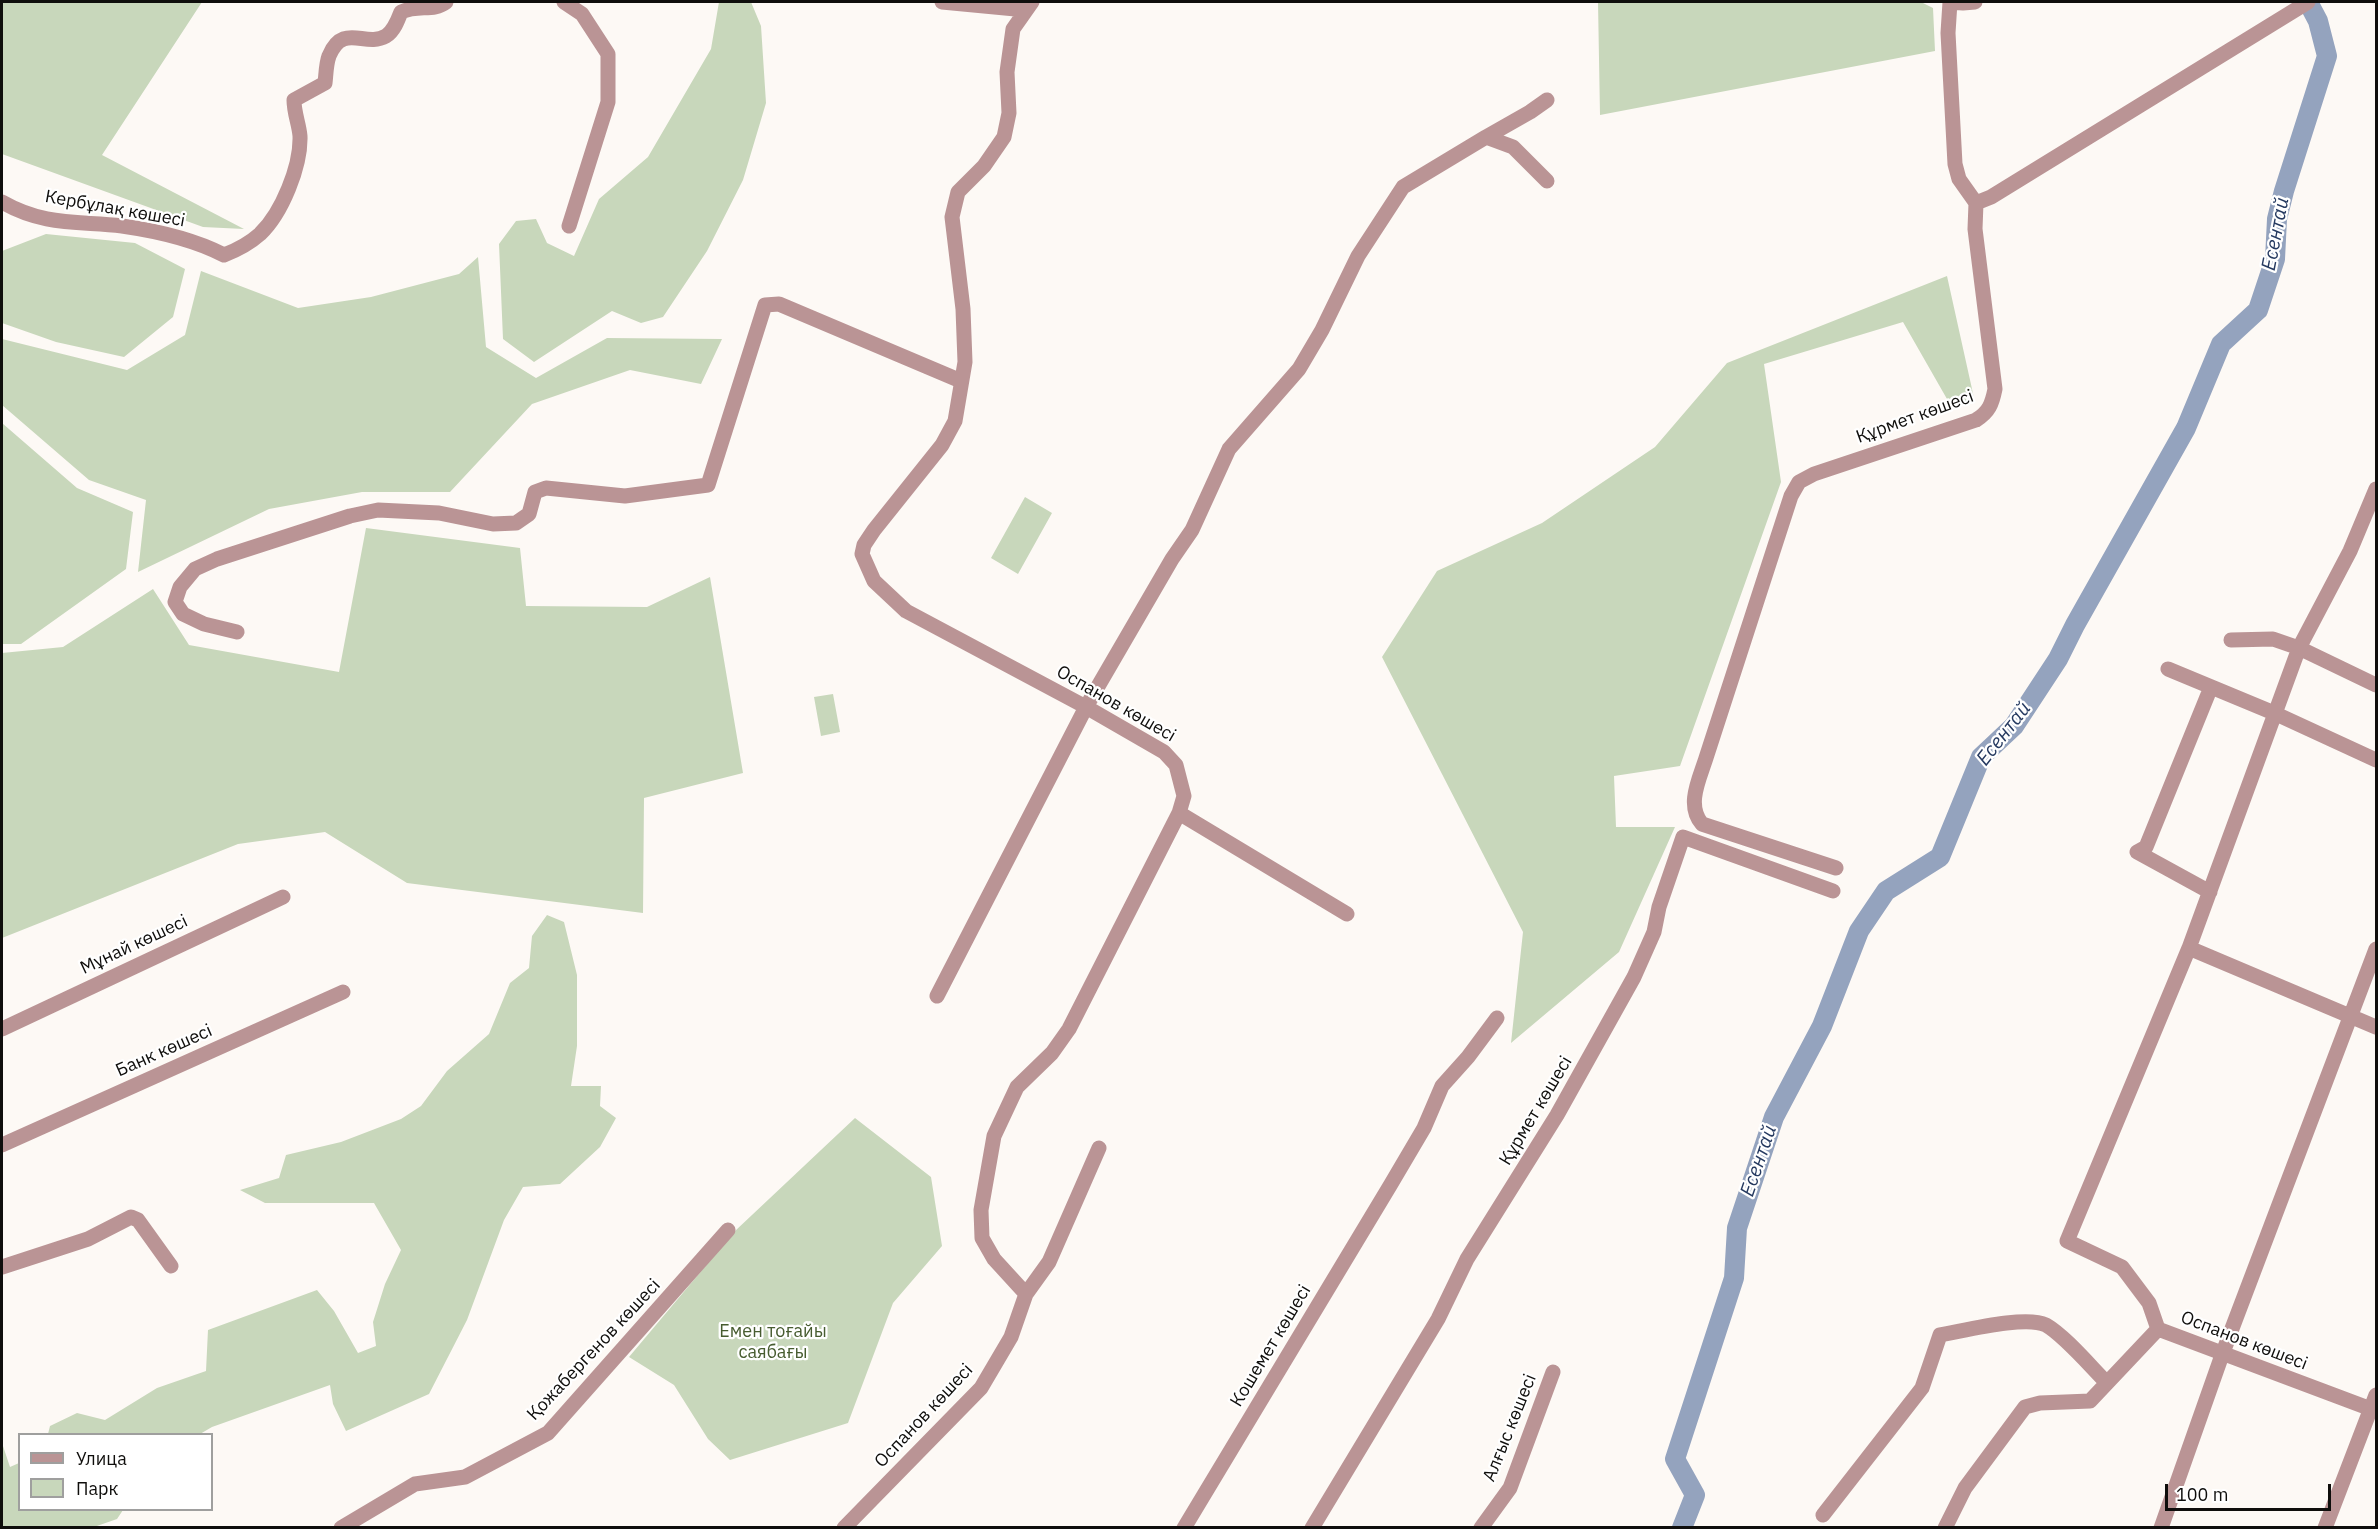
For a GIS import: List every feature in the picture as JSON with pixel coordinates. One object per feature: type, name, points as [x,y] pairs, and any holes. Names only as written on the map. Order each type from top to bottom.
[{"type":"street","name":"Кербұлақ көшесі","points":[[2,202],[51,221],[122,226],[165,234],[208,247],[224,255],[239,249],[260,233],[281,204],[297,164],[300,136],[294,113],[294,100],[325,84],[329,56],[338,41],[352,36],[372,39],[387,36],[395,26],[401,12],[413,6],[437,8],[446,2]]},
{"type":"street","points":[[564,2],[582,14],[608,54],[608,102],[569,226]]},
{"type":"street","points":[[942,2],[1029,6]]},
{"type":"street","points":[[1975,2],[1950,2],[1948,33],[1955,164],[1959,179],[1976,203],[1991,197],[2308,2]]},
{"type":"street","name":"Оспанов көшесі","points":[[844,1527],[981,1388],[995,1369],[1011,1337],[1026,1294],[994,1259],[982,1238],[981,1210],[994,1136],[1017,1087],[1052,1053],[1069,1029],[1179,813],[1184,796],[1176,765],[1164,752],[1086,706],[906,610],[874,581],[862,554],[864,545],[874,530],[942,445],[955,421],[965,362],[963,309],[952,217],[958,192],[984,166],[1004,137],[1009,113],[1007,72],[1013,29],[1029,6]]},
{"type":"street","points":[[937,996],[1086,706],[1192,530],[1229,449],[1299,369],[1322,330],[1358,256],[1403,187],[1547,100]]},
{"type":"street","points":[[1486,137],[1513,147],[1547,181]]},
{"type":"street","name":"Құрмет көшесі","points":[[1836,868],[1702,824],[1695,815],[1694,799],[1791,496],[1799,482],[1814,474],[1976,420],[1986,413],[1993,402],[1995,389],[1975,229],[1976,203]]},
{"type":"street","points":[[237,632],[204,624],[183,615],[175,602],[180,587],[195,569],[217,559],[350,516],[378,510],[439,513],[493,524],[516,523],[529,514],[535,492],[546,488],[625,496],[708,485],[765,305],[779,304],[961,381]]},
{"type":"street","points":[[2158,1329],[2149,1303],[2122,1267],[2067,1241],[2189,948],[2299,648],[2350,551],[2376,489]]},
{"type":"street","points":[[2231,640],[2265,639],[2299,648],[2376,685]]},
{"type":"street","points":[[2168,669],[2274,713],[2376,760]]},
{"type":"street","points":[[2210,892],[2137,852],[2146,847],[2211,687]]},
{"type":"street","points":[[1179,813],[1347,914]]},
{"type":"street","name":"Құрмет көшесі","points":[[1312,1527],[1438,1319],[1467,1259],[1557,1115],[1634,977],[1654,932],[1659,907],[1683,837],[1833,891]]},
{"type":"street","name":"Мұнай көшесі","points":[[2,1029],[283,897]]},
{"type":"street","points":[[2189,948],[2376,1027]]},
{"type":"street","points":[[2161,1527],[2222,1355],[2376,949]]},
{"type":"street","name":"Банк көшесі","points":[[2,1145],[343,992]]},
{"type":"street","name":"Кошемет көшесі","points":[[1184,1527],[1424,1128],[1442,1086],[1468,1057],[1497,1018]]},
{"type":"street","points":[[1026,1294],[1049,1262],[1099,1148]]},
{"type":"street","points":[[2,1267],[88,1239],[131,1217],[138,1220],[171,1266]]},
{"type":"street","name":"Қожабергенов көшесі","points":[[341,1527],[415,1484],[465,1477],[549,1433],[728,1230]]},
{"type":"street","points":[[1823,1515],[1922,1388],[1940,1335],[2024,1320],[2045,1325],[2107,1383]]},
{"type":"street","name":"Оспанов көшесі","points":[[1946,1527],[1965,1488],[2025,1407],[2040,1402],[2090,1401],[2158,1329],[2222,1355],[2371,1409]]},
{"type":"street","name":"Алғыс көшесі","points":[[1481,1527],[1510,1488],[1553,1372]]},
{"type":"street","points":[[2325,1527],[2376,1395]]},
{"type":"green space","points":[[2,2],[202,2],[102,155],[244,229],[203,227],[2,154]]},
{"type":"green space","points":[[719,2],[751,2],[761,26],[766,103],[743,180],[707,251],[663,317],[641,323],[612,311],[534,362],[503,339],[499,244],[516,221],[536,219],[547,243],[574,256],[599,199],[648,157],[711,49]]},
{"type":"green space","points":[[1598,2],[1921,2],[1933,8],[1935,51],[1600,115]]},
{"type":"green space","points":[[46,234],[135,243],[185,269],[173,317],[124,357],[56,342],[2,323],[2,251]]},
{"type":"green space","points":[[478,257],[486,347],[536,378],[607,338],[722,339],[701,384],[630,370],[532,404],[450,492],[362,492],[269,509],[138,572],[146,500],[89,480],[2,405],[2,339],[127,370],[185,335],[201,271],[298,308],[371,297],[459,274]]},
{"type":"green space","points":[[1947,276],[1974,398],[1951,406],[1903,322],[1764,364],[1781,482],[1680,766],[1614,776],[1616,827],[1675,827],[1619,952],[1511,1043],[1523,932],[1382,657],[1437,571],[1542,523],[1655,447],[1727,363]]},
{"type":"green space","points":[[2,423],[77,488],[133,512],[126,569],[21,644],[2,644]]},
{"type":"green space","points":[[1025,497],[1052,513],[1018,574],[991,558]]},
{"type":"green space","points":[[366,528],[520,548],[526,606],[647,607],[710,577],[743,773],[644,798],[643,913],[407,883],[325,832],[238,844],[2,938],[2,653],[63,647],[153,589],[189,645],[339,672]]},
{"type":"green space","points":[[833,694],[840,732],[821,736],[814,697]]},
{"type":"green space","points":[[547,915],[564,922],[577,975],[577,1046],[571,1086],[601,1086],[600,1106],[616,1118],[600,1147],[560,1184],[523,1187],[504,1220],[467,1320],[429,1394],[346,1431],[333,1404],[330,1385],[212,1427],[202,1433],[48,1433],[50,1426],[77,1413],[105,1420],[157,1388],[206,1371],[208,1330],[317,1290],[334,1311],[358,1353],[376,1346],[373,1322],[385,1284],[401,1250],[374,1203],[265,1203],[240,1190],[279,1178],[286,1155],[341,1142],[401,1119],[421,1106],[447,1071],[489,1034],[510,983],[529,968],[532,936]]},
{"type":"green space","name":"Емен тоғайы саябағы","points":[[855,1118],[931,1177],[942,1246],[893,1303],[848,1423],[730,1460],[708,1439],[674,1385],[629,1357],[735,1231]]},
{"type":"green space","points":[[2,1443],[10,1467],[18,1463],[18,1511],[122,1511],[117,1519],[94,1527],[2,1527]]},
{"type":"waterway","name":"Есентай","points":[[1682,1528],[1695,1495],[1675,1459],[1734,1278],[1737,1228],[1774,1117],[1822,1026],[1859,931],[1886,891],[1940,857],[1981,757],[2014,726],[2058,659],[2186,428],[2221,344],[2258,310],[2275,259],[2277,219],[2284,191],[2327,56],[2318,21],[2308,2]]}]
